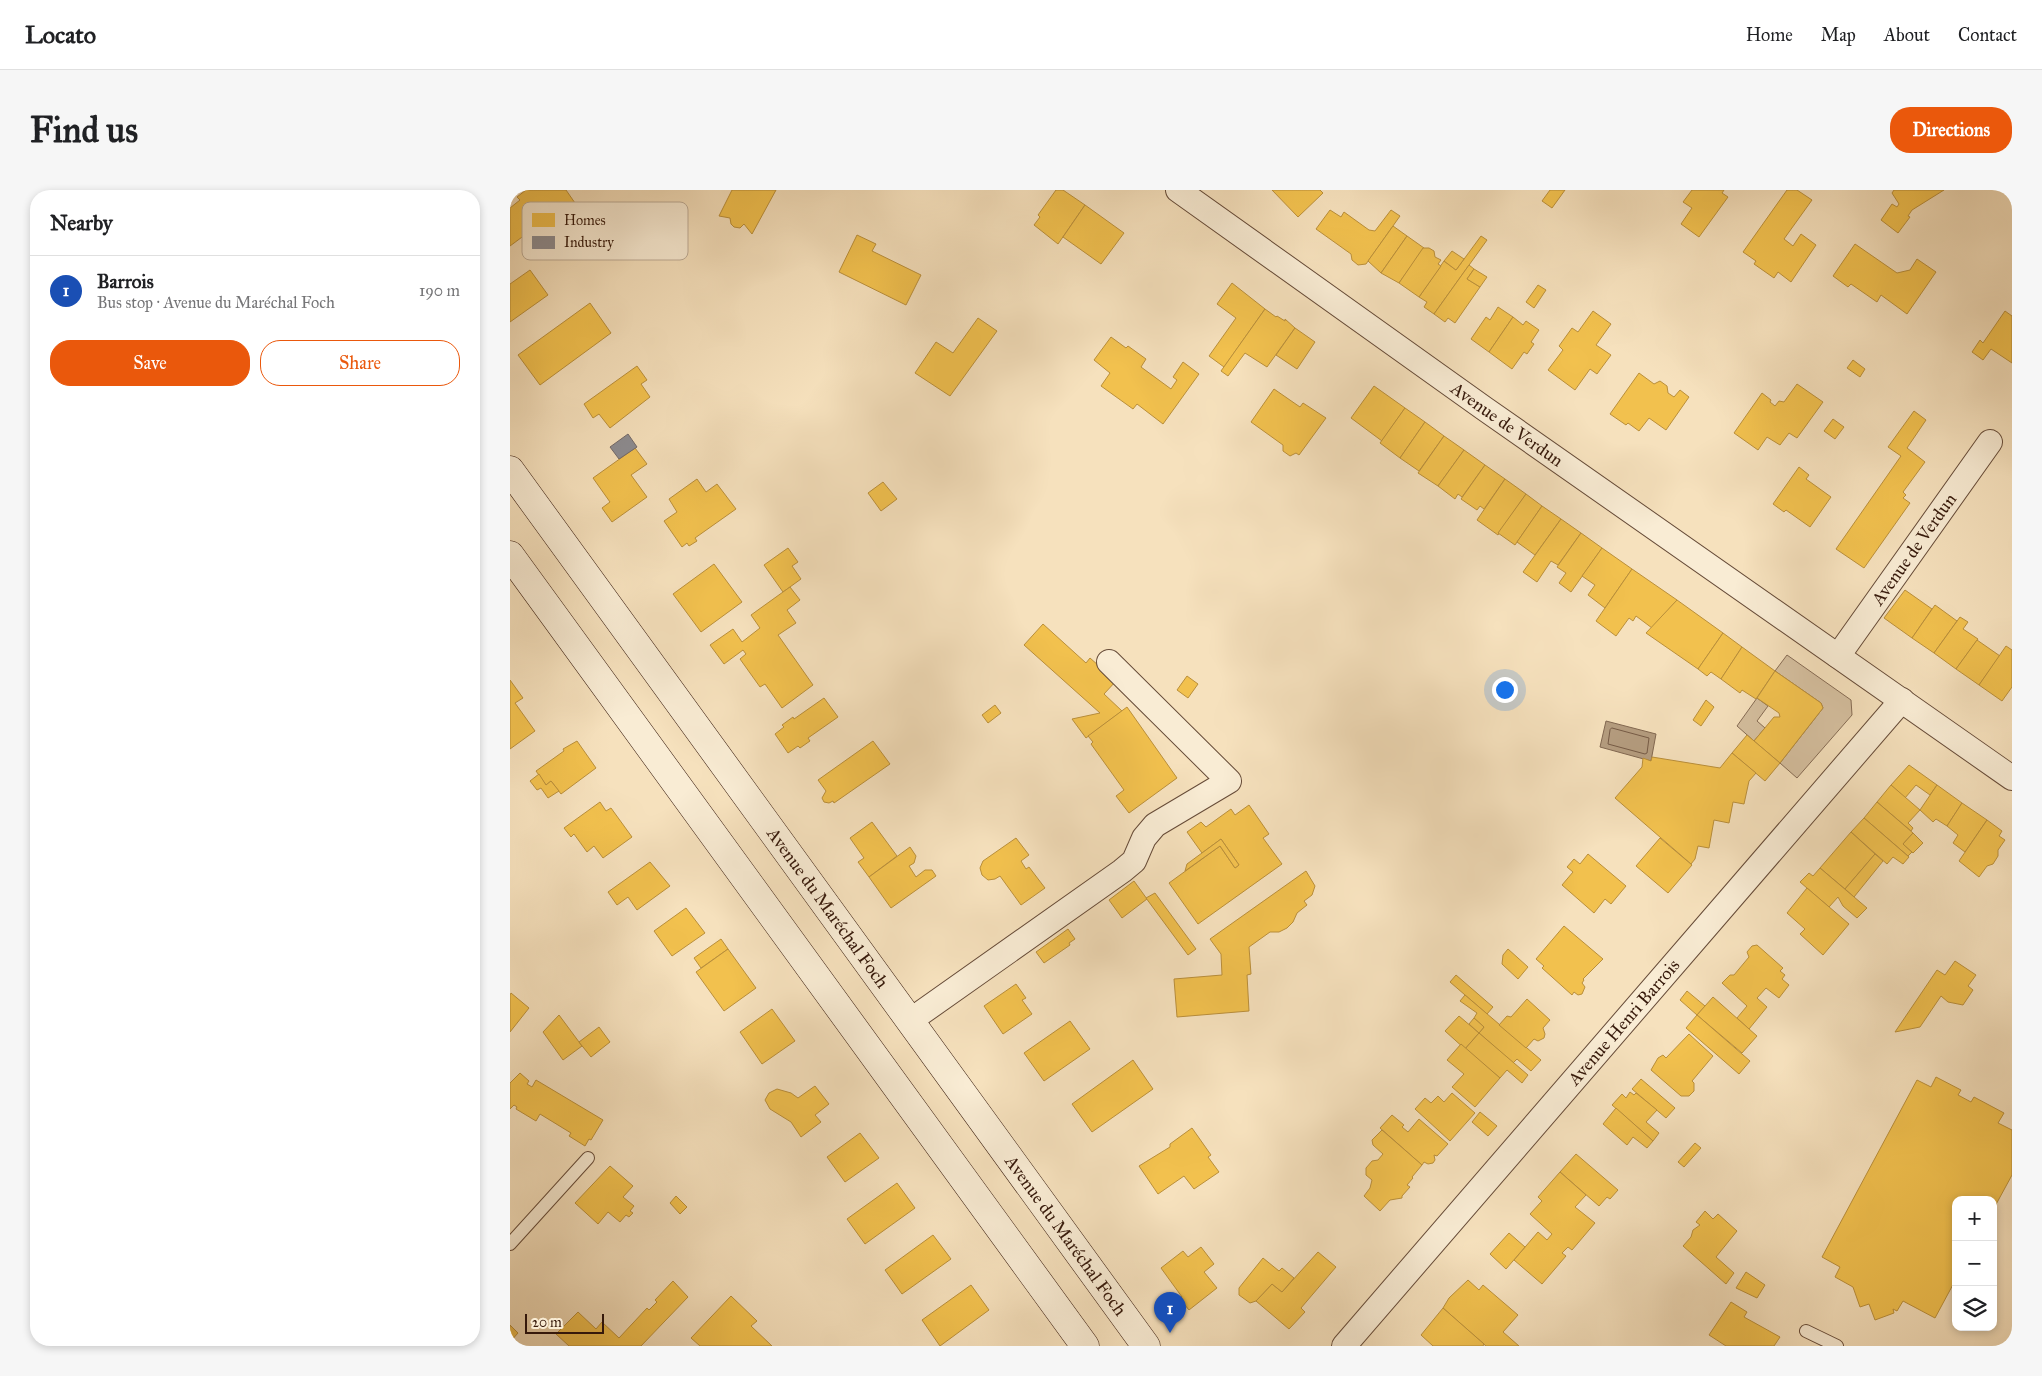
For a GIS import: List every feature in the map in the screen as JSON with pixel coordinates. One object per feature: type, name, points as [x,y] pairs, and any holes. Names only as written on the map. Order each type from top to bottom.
[{"type":"main road","name":"Avenue du Maréchal Foch","points":[[510,470],[1146,1346]]},
{"type":"main road","points":[[510,555],[1085,1346]]},
{"type":"street","name":"Avenue de Verdun","points":[[1178,190],[1492,414],[2012,778]]},
{"type":"street","name":"Avenue de Verdun","points":[[1838,656],[1990,442]]},
{"type":"street","points":[[911,1020],[1122,871],[1134,861],[1144,838],[1155,825],[1229,782],[1109,662]]},
{"type":"street","name":"Avenue Henri Barrois","points":[[1344,1346],[1902,700]]},
{"type":"lane","points":[[510,1244],[588,1158]]},
{"type":"lane","points":[[1806,1331],[1837,1346]]},
{"type":"shaded area","points":[[1787,655],[1851,700],[1852,715],[1797,778],[1780,763],[1823,708],[1821,703],[1775,671]]},
{"type":"shaded area","points":[[1757,698],[1768,706],[1757,721],[1765,728],[1754,741],[1737,726]]},
{"type":"water","points":[[1606,721],[1656,734],[1651,761],[1600,747]]},
{"type":"building: Homes","points":[[526,190],[566,190],[574,202],[522,202],[522,237],[510,246],[510,208],[520,200],[517,197]]},
{"type":"building: Homes","points":[[732,190],[776,190],[752,234],[744,224],[740,228],[734,227],[731,224],[730,218],[719,216]]},
{"type":"building: Homes","points":[[1056,190],[1063,190],[1085,205],[1058,244],[1034,225],[1040,217],[1038,215]]},
{"type":"building: Homes","points":[[1272,190],[1320,190],[1323,193],[1298,217]]},
{"type":"building: Homes","points":[[1550,190],[1565,190],[1552,208],[1542,201]]},
{"type":"building: Homes","points":[[1692,190],[1724,190],[1722,193],[1728,197],[1699,237],[1681,224],[1692,208],[1683,202]]},
{"type":"building: Homes","points":[[1787,190],[1797,190],[1812,200],[1784,239],[1793,246],[1801,234],[1816,245],[1791,282],[1778,272],[1774,278],[1754,264],[1756,261],[1743,252]]},
{"type":"building: Homes","points":[[1894,190],[1944,190],[1912,210],[1908,216],[1910,217],[1898,233],[1881,220],[1892,204],[1897,207],[1899,204],[1892,193]]},
{"type":"building: Homes","points":[[1085,205],[1124,233],[1101,264],[1063,237]]},
{"type":"building: Homes","points":[[1330,210],[1341,217],[1344,212],[1369,230],[1375,231],[1391,210],[1400,216],[1366,264],[1358,265],[1352,260],[1351,254],[1316,229]]},
{"type":"building: Homes","points":[[1393,226],[1407,236],[1381,273],[1368,261]]},
{"type":"building: Homes","points":[[857,235],[876,244],[872,251],[921,275],[906,305],[839,272]]},
{"type":"building: Homes","points":[[1407,236],[1424,248],[1399,283],[1381,273]]},
{"type":"building: Homes","points":[[1481,236],[1487,240],[1434,314],[1424,307],[1427,302],[1419,297],[1444,261],[1456,270]]},
{"type":"building: Homes","points":[[1855,244],[1897,273],[1910,270],[1917,259],[1936,272],[1907,314],[1881,295],[1877,302],[1851,284],[1848,287],[1833,276]]},
{"type":"building: Homes","points":[[1423,248],[1429,248],[1434,251],[1435,257],[1441,260],[1438,264],[1441,266],[1419,297],[1399,283]]},
{"type":"building: Homes","points":[[1452,251],[1464,259],[1456,270],[1444,261]]},
{"type":"building: Homes","points":[[1469,265],[1474,269],[1467,279],[1480,287],[1455,323],[1448,318],[1445,322],[1434,314]]},
{"type":"building: Homes","points":[[1474,269],[1487,277],[1480,287],[1467,279]]},
{"type":"building: Homes","points":[[530,270],[548,295],[510,322],[510,284]]},
{"type":"building: Homes","points":[[1232,283],[1265,309],[1224,367],[1209,356],[1236,318],[1217,304]]},
{"type":"building: Homes","points":[[1538,285],[1546,290],[1534,308],[1526,302]]},
{"type":"building: Homes","points":[[590,303],[611,333],[540,385],[518,355]]},
{"type":"building: Homes","points":[[1498,307],[1513,317],[1489,352],[1471,339],[1486,317],[1490,320]]},
{"type":"building: Homes","points":[[1265,309],[1276,317],[1285,321],[1285,319],[1295,328],[1267,367],[1245,353],[1228,376],[1221,371]]},
{"type":"building: Homes","points":[[1593,311],[1611,324],[1596,345],[1611,355],[1597,374],[1590,369],[1575,390],[1548,370],[1563,350],[1559,346],[1572,328],[1578,332]]},
{"type":"building: Homes","points":[[2005,311],[2012,316],[2012,363],[1991,349],[1983,360],[1972,352],[1980,340],[1983,343]]},
{"type":"building: Homes","points":[[1513,317],[1523,325],[1526,321],[1539,330],[1531,342],[1534,344],[1527,354],[1524,352],[1512,369],[1489,352]]},
{"type":"building: Homes","points":[[978,318],[997,331],[950,396],[915,373],[936,342],[953,353]]},
{"type":"building: Homes","points":[[1295,328],[1315,342],[1297,369],[1276,355]]},
{"type":"building: Homes","points":[[1111,337],[1146,359],[1141,367],[1171,389],[1177,380],[1173,377],[1183,362],[1199,374],[1163,424],[1137,404],[1133,409],[1101,386],[1110,373],[1094,360]]},
{"type":"building: Homes","points":[[1853,360],[1865,369],[1860,377],[1847,368]]},
{"type":"building: Homes","points":[[637,366],[647,380],[641,384],[650,397],[610,428],[599,414],[593,418],[584,404]]},
{"type":"building: Homes","points":[[1639,373],[1654,384],[1660,381],[1667,386],[1668,393],[1674,397],[1680,390],[1689,397],[1666,430],[1649,418],[1639,431],[1610,414]]},
{"type":"building: Homes","points":[[1797,384],[1823,402],[1797,438],[1789,433],[1780,445],[1767,437],[1758,450],[1734,433],[1762,393],[1775,406],[1779,401],[1784,402]]},
{"type":"building: Homes","points":[[1374,386],[1405,408],[1382,441],[1351,418]]},
{"type":"building: Homes","points":[[1274,389],[1300,407],[1303,403],[1326,418],[1299,455],[1296,453],[1290,456],[1283,451],[1283,445],[1251,422]]},
{"type":"building: Homes","points":[[1405,408],[1425,422],[1400,458],[1380,443]]},
{"type":"building: Homes","points":[[1914,411],[1926,420],[1907,448],[1925,462],[1903,492],[1906,495],[1903,498],[1910,503],[1864,568],[1836,549],[1901,456],[1888,447]]},
{"type":"building: Homes","points":[[1833,419],[1844,427],[1835,439],[1824,431]]},
{"type":"building: Homes","points":[[1425,422],[1444,436],[1419,471],[1400,458]]},
{"type":"building: Homes","points":[[1444,436],[1464,450],[1438,486],[1418,473]]},
{"type":"building: Homes","points":[[635,448],[647,464],[631,475],[647,497],[612,522],[602,508],[610,502],[593,478]]},
{"type":"building: Homes","points":[[1464,450],[1485,465],[1462,497],[1458,494],[1455,499],[1438,486]]},
{"type":"building: Homes","points":[[1485,465],[1505,479],[1484,509],[1480,506],[1477,510],[1461,499]]},
{"type":"building: Homes","points":[[1799,467],[1809,475],[1806,479],[1831,497],[1810,527],[1786,510],[1784,512],[1773,504]]},
{"type":"building: Homes","points":[[697,479],[706,492],[717,484],[736,509],[695,538],[697,541],[689,546],[687,543],[682,547],[664,521],[677,512],[669,499]]},
{"type":"building: Homes","points":[[1505,479],[1526,494],[1498,535],[1477,520]]},
{"type":"building: Homes","points":[[883,482],[897,499],[881,511],[868,493]]},
{"type":"building: Homes","points":[[1526,494],[1542,506],[1515,545],[1498,533]]},
{"type":"building: Homes","points":[[1542,506],[1561,519],[1535,555],[1517,542]]},
{"type":"building: Homes","points":[[1561,519],[1581,533],[1558,565],[1551,561],[1537,582],[1523,572]]},
{"type":"building: Homes","points":[[1581,533],[1602,548],[1571,592],[1559,583],[1566,573],[1557,567]]},
{"type":"building: Homes","points":[[788,548],[798,562],[792,566],[801,579],[783,592],[764,565]]},
{"type":"building: Homes","points":[[1602,548],[1632,569],[1605,608],[1588,595],[1595,585],[1582,576]]},
{"type":"building: Homes","points":[[714,564],[742,602],[701,632],[673,594]]},
{"type":"building: Homes","points":[[1632,569],[1677,600],[1652,628],[1636,616],[1633,621],[1629,618],[1616,636],[1596,621]]},
{"type":"building: Homes","points":[[790,587],[800,600],[787,610],[796,623],[778,635],[813,685],[782,708],[765,684],[760,687],[740,659],[746,654],[743,650],[724,664],[710,645],[733,629],[742,642],[760,628],[751,615]]},
{"type":"building: Homes","points":[[1905,590],[1932,609],[1912,638],[1884,618]]},
{"type":"building: Homes","points":[[1677,600],[1723,633],[1698,669],[1646,633]]},
{"type":"building: Homes","points":[[1935,605],[1957,621],[1934,653],[1912,638]]},
{"type":"building: Homes","points":[[1960,617],[1968,622],[1963,629],[1978,639],[1956,669],[1934,653]]},
{"type":"building: Homes","points":[[1043,624],[1086,663],[1090,658],[1116,681],[1104,694],[1122,711],[1086,738],[1072,719],[1100,713],[1024,645]]},
{"type":"building: Homes","points":[[1723,633],[1742,647],[1721,679],[1711,672],[1707,676],[1698,669]]},
{"type":"building: Homes","points":[[1977,640],[2000,656],[1979,685],[1956,669]]},
{"type":"building: Homes","points":[[2006,646],[2012,650],[2012,687],[2002,701],[1979,685]]},
{"type":"building: Homes","points":[[1742,647],[1775,671],[1756,699],[1742,690],[1740,693],[1721,679]]},
{"type":"building: Homes","points":[[1775,671],[1821,703],[1823,708],[1780,763],[1754,741],[1774,717],[1780,717],[1779,713],[1757,698]]},
{"type":"building: Homes","points":[[1187,676],[1198,684],[1188,698],[1177,690]]},
{"type":"building: Homes","points":[[510,680],[523,698],[515,703],[535,731],[510,749]]},
{"type":"building: Homes","points":[[824,698],[838,717],[808,738],[810,741],[788,753],[775,734],[784,727],[782,725]]},
{"type":"building: Homes","points":[[1706,700],[1714,707],[1701,726],[1693,720]]},
{"type":"building: Homes","points":[[995,705],[1001,713],[988,723],[982,715]]},
{"type":"building: Homes","points":[[1127,707],[1177,778],[1129,813],[1116,796],[1124,790],[1091,744],[1093,742],[1088,736]]},
{"type":"building: Homes","points":[[1747,735],[1780,763],[1765,781],[1732,753]]},
{"type":"building: Homes","points":[[577,741],[596,768],[561,794],[551,781],[546,785],[536,771],[564,751],[563,749]]},
{"type":"building: Homes","points":[[873,741],[890,764],[834,803],[833,801],[829,803],[824,802],[822,798],[826,791],[818,780]]},
{"type":"building: Homes","points":[[1732,753],[1756,773],[1749,781],[1744,804],[1733,802],[1729,823],[1714,820],[1709,848],[1698,846],[1695,859],[1691,864],[1615,798],[1642,767],[1643,758],[1651,761],[1652,757],[1720,768]]},
{"type":"building: Homes","points":[[1909,765],[1937,785],[1930,795],[1916,785],[1905,798],[1891,785]]},
{"type":"building: Homes","points":[[539,774],[546,785],[551,781],[559,791],[548,798],[541,788],[537,790],[530,781]]},
{"type":"building: Homes","points":[[1891,785],[1920,810],[1908,823],[1913,828],[1911,831],[1877,802]]},
{"type":"building: Homes","points":[[1937,785],[1962,803],[1947,826],[1936,819],[1933,822],[1920,810]]},
{"type":"building: Homes","points":[[600,802],[606,811],[611,808],[632,837],[603,858],[594,846],[587,852],[574,834],[571,837],[564,828]]},
{"type":"building: Homes","points":[[1877,802],[1913,833],[1903,844],[1912,852],[1908,856],[1864,818]]},
{"type":"building: Homes","points":[[1962,803],[1987,820],[1965,852],[1953,843],[1958,835],[1947,826]]},
{"type":"building: Homes","points":[[1249,805],[1269,834],[1263,838],[1282,864],[1198,924],[1169,883],[1220,846],[1235,868],[1239,865],[1221,839],[1202,853],[1187,832],[1201,822],[1206,827],[1231,809],[1235,815]]},
{"type":"building: Homes","points":[[1864,818],[1909,857],[1903,864],[1893,857],[1887,864],[1851,832]]},
{"type":"building: Homes","points":[[1987,820],[2002,831],[1999,836],[2005,840],[1998,850],[1998,856],[1993,864],[1987,866],[1979,877],[1959,861]]},
{"type":"building: Homes","points":[[872,822],[897,856],[869,877],[858,862],[864,858],[850,838]]},
{"type":"building: Homes","points":[[1851,832],[1875,854],[1845,889],[1820,868]]},
{"type":"building: Homes","points":[[1913,833],[1923,843],[1913,853],[1903,844]]},
{"type":"building: Homes","points":[[1016,838],[1029,855],[1021,861],[1026,869],[1029,867],[1045,888],[1021,905],[1000,876],[988,880],[982,875],[980,868],[983,861]]},
{"type":"building: Homes","points":[[1660,838],[1692,865],[1668,893],[1636,866]]},
{"type":"building: Homes","points":[[1221,839],[1239,865],[1235,868],[1220,846],[1185,871],[1187,864]]},
{"type":"building: Homes","points":[[910,847],[916,856],[914,863],[909,866],[916,877],[925,870],[932,870],[936,876],[891,908],[869,877]]},
{"type":"building: Homes","points":[[1588,854],[1626,886],[1611,904],[1605,899],[1594,913],[1562,885],[1573,872],[1567,867],[1574,859],[1580,864]]},
{"type":"building: Homes","points":[[1875,854],[1883,861],[1854,897],[1845,889]]},
{"type":"building: Homes","points":[[650,862],[670,886],[637,910],[628,897],[617,905],[608,892]]},
{"type":"building: Homes","points":[[1820,868],[1867,908],[1857,918],[1843,906],[1838,897],[1829,907],[1800,882],[1809,873],[1813,876]]},
{"type":"building: Homes","points":[[1306,871],[1315,886],[1312,895],[1304,901],[1307,905],[1297,913],[1293,922],[1287,928],[1279,932],[1270,932],[1249,947],[1251,974],[1247,975],[1249,1011],[1177,1017],[1174,979],[1222,975],[1221,954],[1210,939]]},
{"type":"building: Homes","points":[[1134,881],[1147,899],[1122,918],[1109,900]]},
{"type":"building: Homes","points":[[1807,888],[1849,924],[1823,955],[1800,934],[1805,929],[1787,913]]},
{"type":"building: Homes","points":[[1155,893],[1196,949],[1188,955],[1146,898]]},
{"type":"building: Homes","points":[[686,908],[705,933],[672,956],[654,931]]},
{"type":"building: Homes","points":[[1564,926],[1603,959],[1583,979],[1582,983],[1585,987],[1582,994],[1578,995],[1574,992],[1572,995],[1542,968],[1544,966],[1536,959]]},
{"type":"building: Homes","points":[[1068,929],[1075,939],[1069,943],[1070,945],[1044,963],[1036,952]]},
{"type":"building: Homes","points":[[721,939],[728,949],[701,968],[694,958]]},
{"type":"building: Homes","points":[[1757,945],[1783,968],[1780,971],[1785,975],[1782,979],[1789,985],[1779,998],[1766,988],[1757,998],[1767,1007],[1749,1029],[1737,1018],[1747,1006],[1722,983],[1730,975],[1734,975],[1749,957],[1747,952],[1752,946]]},
{"type":"building: Homes","points":[[728,949],[756,988],[724,1011],[696,972]]},
{"type":"building: Homes","points":[[1508,949],[1528,967],[1518,979],[1502,964],[1503,955]]},
{"type":"building: Homes","points":[[1955,961],[1976,975],[1968,986],[1973,990],[1963,1005],[1948,1002],[1941,996],[1920,1027],[1895,1032],[1937,970],[1945,975]]},
{"type":"building: Homes","points":[[1456,975],[1493,1007],[1487,1014],[1450,982]]},
{"type":"building: Homes","points":[[1016,984],[1026,998],[1022,1000],[1032,1014],[1003,1034],[984,1006]]},
{"type":"building: Homes","points":[[1687,991],[1705,1006],[1697,1015],[1680,1000]]},
{"type":"building: Homes","points":[[511,993],[529,1008],[510,1032],[510,995]]},
{"type":"building: Homes","points":[[1465,995],[1541,1060],[1531,1071],[1517,1059],[1513,1063],[1479,1033],[1484,1027],[1474,1018],[1477,1013],[1460,1001]]},
{"type":"building: Homes","points":[[1713,997],[1757,1036],[1742,1053],[1697,1015]]},
{"type":"building: Homes","points":[[1527,999],[1550,1020],[1543,1028],[1544,1038],[1538,1041],[1534,1039],[1526,1048],[1499,1025],[1507,1016],[1511,1017]]},
{"type":"building: Homes","points":[[772,1009],[795,1041],[762,1064],[740,1032]]},
{"type":"building: Homes","points":[[559,1015],[582,1046],[563,1060],[543,1032]]},
{"type":"building: Homes","points":[[1697,1015],[1750,1061],[1739,1074],[1686,1028]]},
{"type":"building: Homes","points":[[1459,1016],[1479,1033],[1465,1049],[1445,1031]]},
{"type":"building: Homes","points":[[1474,1018],[1484,1027],[1479,1033],[1469,1024]]},
{"type":"building: Homes","points":[[1070,1021],[1090,1049],[1044,1081],[1024,1053]]},
{"type":"building: Homes","points":[[599,1027],[610,1042],[591,1057],[579,1042]]},
{"type":"building: Homes","points":[[1479,1033],[1528,1075],[1522,1083],[1507,1070],[1500,1078],[1465,1049]]},
{"type":"building: Homes","points":[[1689,1034],[1713,1056],[1692,1081],[1694,1083],[1694,1091],[1689,1096],[1681,1096],[1651,1070],[1658,1058],[1663,1055],[1666,1058]]},
{"type":"building: Homes","points":[[1461,1044],[1500,1078],[1475,1107],[1452,1087],[1464,1074],[1447,1060]]},
{"type":"building: Homes","points":[[1133,1060],[1153,1089],[1092,1132],[1072,1104]]},
{"type":"building: Homes","points":[[520,1073],[529,1081],[527,1084],[532,1087],[536,1080],[603,1120],[591,1140],[589,1139],[585,1146],[569,1136],[571,1133],[540,1114],[536,1121],[516,1109],[517,1107],[514,1105],[510,1109],[510,1083]]},
{"type":"building: Homes","points":[[1936,1077],[1961,1090],[1958,1095],[1971,1102],[1974,1097],[2004,1113],[1998,1123],[2012,1130],[2012,1175],[1997,1203],[1997,1196],[1952,1196],[1952,1286],[1935,1318],[1903,1301],[1897,1311],[1893,1309],[1894,1313],[1875,1320],[1869,1304],[1860,1307],[1853,1287],[1835,1277],[1840,1267],[1822,1257],[1917,1080],[1931,1087]]},
{"type":"building: Homes","points":[[1641,1079],[1675,1108],[1666,1118],[1632,1089]]},
{"type":"building: Homes","points":[[815,1086],[829,1104],[815,1115],[821,1122],[801,1137],[791,1122],[770,1109],[765,1100],[769,1093],[777,1089],[791,1093],[798,1098]]},
{"type":"building: Homes","points":[[1630,1092],[1634,1095],[1636,1093],[1657,1110],[1646,1122],[1659,1133],[1653,1141],[1612,1105],[1622,1094],[1626,1098]]},
{"type":"building: Homes","points":[[1452,1093],[1475,1113],[1450,1141],[1415,1109],[1425,1098],[1431,1103],[1438,1096],[1444,1102]]},
{"type":"building: Homes","points":[[1616,1108],[1653,1141],[1647,1148],[1633,1137],[1627,1145],[1603,1124]]},
{"type":"building: Homes","points":[[1480,1112],[1497,1126],[1488,1136],[1472,1122]]},
{"type":"building: Homes","points":[[1392,1115],[1404,1125],[1402,1127],[1408,1132],[1419,1119],[1448,1144],[1437,1156],[1434,1155],[1435,1160],[1433,1163],[1428,1164],[1424,1162],[1422,1165],[1380,1128]]},
{"type":"building: Homes","points":[[1192,1128],[1211,1155],[1208,1157],[1219,1172],[1194,1189],[1184,1176],[1158,1194],[1139,1166],[1170,1147],[1170,1144]]},
{"type":"building: Homes","points":[[1382,1130],[1422,1165],[1407,1185],[1410,1187],[1402,1198],[1390,1200],[1380,1211],[1364,1196],[1370,1188],[1372,1180],[1366,1175],[1366,1168],[1372,1161],[1378,1160],[1383,1154],[1373,1145],[1372,1140]]},
{"type":"building: Homes","points":[[860,1133],[879,1158],[845,1182],[827,1157]]},
{"type":"building: Homes","points":[[1695,1143],[1701,1148],[1684,1167],[1678,1162]]},
{"type":"building: Homes","points":[[1576,1154],[1618,1190],[1610,1199],[1607,1197],[1599,1206],[1560,1172]]},
{"type":"building: Homes","points":[[610,1166],[633,1186],[623,1197],[634,1206],[630,1211],[633,1213],[629,1217],[626,1215],[620,1222],[608,1212],[598,1224],[575,1203]]},
{"type":"building: Homes","points":[[1560,1172],[1586,1195],[1575,1207],[1595,1223],[1572,1250],[1568,1247],[1562,1253],[1566,1256],[1542,1284],[1514,1260],[1538,1232],[1547,1240],[1552,1234],[1530,1214],[1542,1201],[1538,1197]]},
{"type":"building: Homes","points":[[897,1183],[915,1208],[865,1244],[847,1219]]},
{"type":"building: Homes","points":[[676,1196],[687,1207],[680,1214],[670,1203]]},
{"type":"building: Homes","points":[[1705,1211],[1713,1219],[1718,1214],[1737,1231],[1716,1257],[1734,1273],[1726,1284],[1683,1246],[1691,1237],[1693,1230],[1700,1225],[1696,1222]]},
{"type":"building: Homes","points":[[1509,1233],[1525,1247],[1506,1269],[1490,1254]]},
{"type":"building: Homes","points":[[933,1235],[951,1259],[902,1294],[885,1270]]},
{"type":"building: Homes","points":[[1201,1247],[1214,1264],[1204,1272],[1217,1288],[1189,1310],[1161,1268],[1183,1251],[1188,1257]]},
{"type":"building: Homes","points":[[1318,1252],[1336,1267],[1301,1308],[1305,1312],[1289,1329],[1256,1301],[1272,1284],[1282,1292]]},
{"type":"building: Homes","points":[[1263,1258],[1279,1271],[1282,1268],[1294,1278],[1282,1292],[1272,1284],[1256,1301],[1250,1303],[1239,1295],[1239,1288]]},
{"type":"building: Homes","points":[[1746,1272],[1765,1285],[1757,1298],[1736,1288]]},
{"type":"building: Homes","points":[[1468,1280],[1479,1290],[1483,1285],[1518,1315],[1503,1332],[1519,1346],[1486,1346],[1443,1308],[1449,1298]]},
{"type":"building: Homes","points":[[673,1281],[688,1297],[641,1346],[569,1346],[556,1334],[578,1312],[596,1329],[602,1322],[619,1338],[647,1308],[649,1310],[657,1302],[655,1300]]},
{"type":"building: Homes","points":[[971,1285],[989,1310],[940,1346],[922,1320]]},
{"type":"building: Homes","points":[[731,1296],[757,1321],[751,1326],[772,1346],[700,1346],[691,1338]]},
{"type":"building: Homes","points":[[1731,1302],[1747,1312],[1744,1317],[1780,1337],[1774,1346],[1726,1346],[1709,1335]]},
{"type":"building: Homes","points":[[1443,1308],[1484,1344],[1483,1346],[1433,1346],[1421,1335]]},
{"type":"building: Homes","points":[[510,1325],[518,1333],[510,1342]]},
{"type":"building: Industry","points":[[628,434],[637,447],[619,459],[610,447]]},
{"type":"place","name":"Barrois","points":[[1170,1333]]}]
